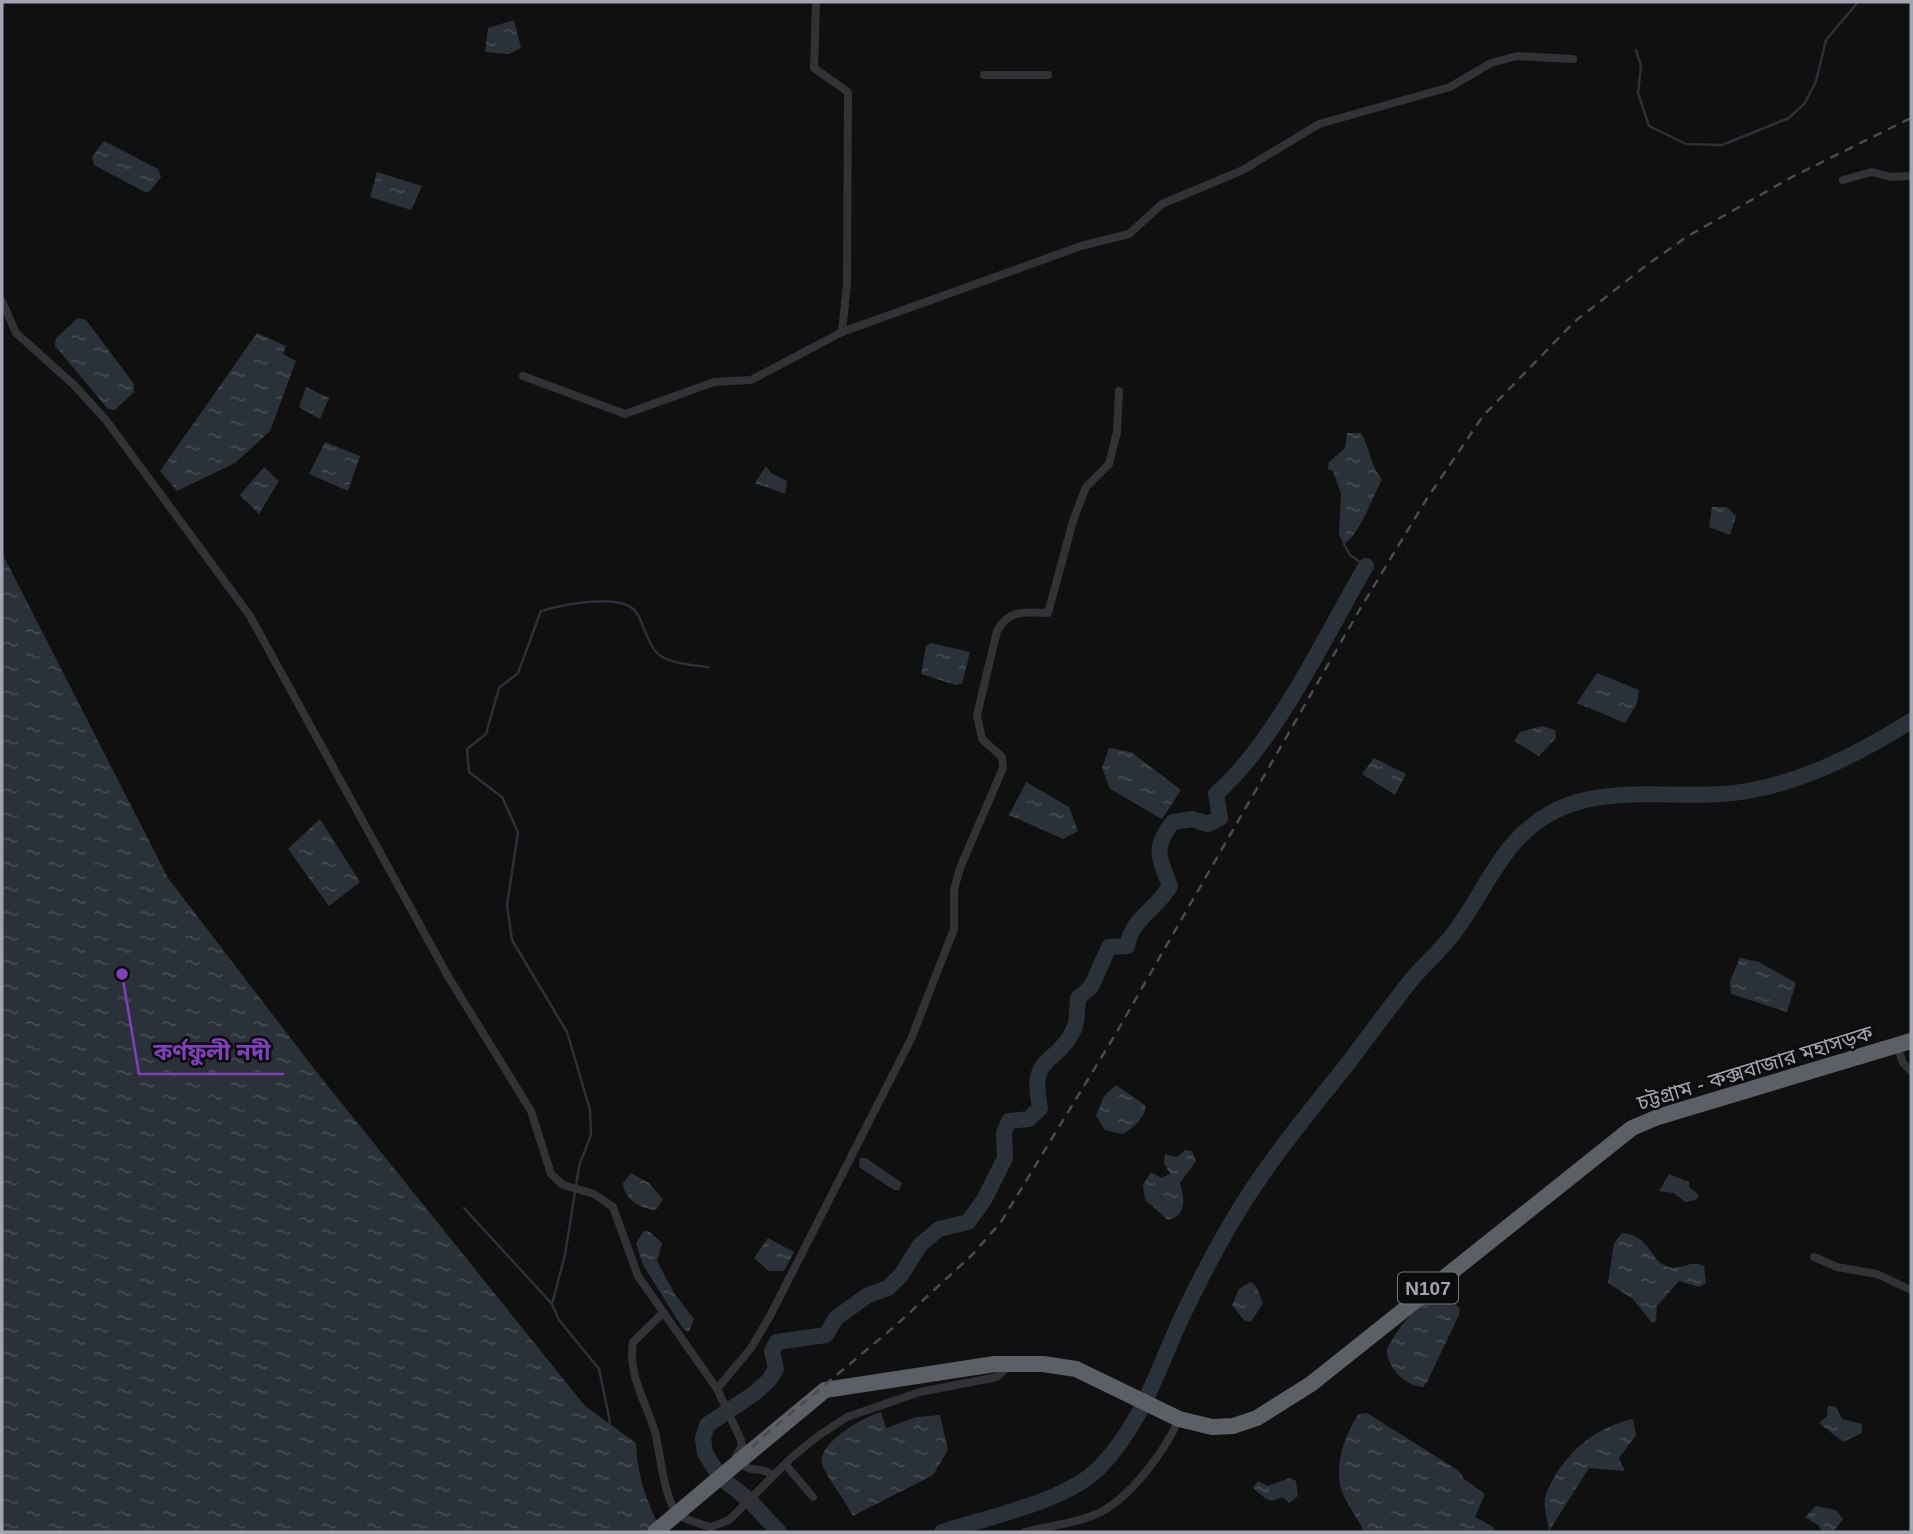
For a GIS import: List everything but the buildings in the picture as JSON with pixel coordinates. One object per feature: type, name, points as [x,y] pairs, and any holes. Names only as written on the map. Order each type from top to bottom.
[{"type":"highway","name":"চট্টগ্রাম - কক্সবাজার মহাসড়ক","points":[[1173,1416],[1198,1425],[1233,1426],[1275,1408],[1311,1384],[1622,1134],[1644,1122],[1904,1044]]},
{"type":"highway","name":"N107","points":[[655,1532],[825,1390],[1010,1363],[1065,1367],[1123,1390],[1173,1416]]},
{"type":"street","points":[[816,2],[814,68],[848,92],[847,284],[842,332]]},
{"type":"street","points":[[523,376],[625,414],[714,382],[751,380],[842,332],[1080,246],[1129,234],[1162,204],[1243,170],[1319,124],[1450,87],[1490,63],[1517,56],[1573,59]]},
{"type":"street","points":[[984,75],[1048,75]]},
{"type":"street","points":[[1843,180],[1872,172],[1891,177],[1911,176]]},
{"type":"street","points":[[2,301],[16,333],[74,385],[106,420],[250,616],[449,978],[531,1111],[545,1163],[551,1174],[563,1185],[594,1194],[613,1208],[632,1265],[717,1389],[734,1422],[741,1440],[736,1456],[740,1463],[748,1470],[766,1471],[774,1475]]},
{"type":"street","points":[[717,1389],[751,1348],[770,1316],[911,1039],[954,929],[954,890],[960,868],[1003,768],[1002,757],[982,739],[976,715],[997,631],[1003,621],[1016,613],[1048,613],[1073,521],[1086,487],[1109,464],[1117,432],[1119,391]]},
{"type":"street","points":[[1904,1044],[1903,1063],[1911,1071]]},
{"type":"street","points":[[1814,1257],[1837,1267],[1877,1274],[1911,1290]]},
{"type":"street","points":[[663,1312],[635,1338],[631,1351],[637,1386],[656,1437],[660,1471],[673,1510],[679,1515],[711,1527],[724,1524],[785,1464],[818,1436],[847,1417],[920,1392],[997,1377],[1010,1363]]},
{"type":"street","points":[[1025,1532],[1095,1515],[1109,1507],[1165,1449],[1173,1416]]},
{"type":"street","points":[[785,1464],[813,1497]]},
{"type":"water","points":[[514,20],[521,48],[509,54],[485,52],[488,28]]},
{"type":"water","points":[[104,141],[158,169],[161,177],[150,191],[145,192],[94,165],[92,157]]},
{"type":"water","points":[[377,172],[422,186],[411,210],[370,197]]},
{"type":"water","points":[[78,318],[86,320],[134,384],[134,392],[115,410],[108,409],[55,346],[56,338]]},
{"type":"water","points":[[257,333],[286,346],[283,354],[296,361],[270,431],[235,463],[177,491],[160,471]]},
{"type":"water","points":[[306,387],[329,398],[320,419],[299,407]]},
{"type":"water","points":[[1347,433],[1361,433],[1382,479],[1360,525],[1344,544],[1339,535],[1341,494],[1333,471],[1328,469],[1329,462],[1345,448]]},
{"type":"water","points":[[325,442],[360,456],[348,491],[309,474]]},
{"type":"water","points":[[766,466],[771,473],[787,481],[785,494],[755,483]]},
{"type":"water","points":[[264,467],[279,481],[259,514],[240,495]]},
{"type":"water","points":[[1712,507],[1727,507],[1736,516],[1730,535],[1709,527]]},
{"type":"water","points":[[2,553],[168,878],[315,1070],[585,1406],[636,1443],[644,1489],[663,1532],[2,1532]]},
{"type":"water","points":[[931,643],[970,652],[962,684],[956,685],[921,674],[926,646]]},
{"type":"water","points":[[1597,673],[1639,690],[1637,704],[1625,723],[1577,703]]},
{"type":"water","points":[[1542,726],[1555,730],[1556,738],[1539,756],[1514,741],[1520,732]]},
{"type":"water","points":[[1109,748],[1131,752],[1181,790],[1162,819],[1110,789],[1102,768]]},
{"type":"water","points":[[1374,758],[1406,774],[1395,795],[1362,774]]},
{"type":"water","points":[[1026,782],[1069,807],[1078,831],[1063,839],[1009,815]]},
{"type":"water","points":[[320,819],[360,882],[329,906],[288,849]]},
{"type":"water","points":[[1740,958],[1759,962],[1796,983],[1787,1012],[1731,994],[1730,981]]},
{"type":"water","points":[[1116,1085],[1146,1106],[1137,1123],[1122,1134],[1105,1130],[1096,1116],[1104,1096]]},
{"type":"water","points":[[1185,1150],[1192,1151],[1196,1161],[1180,1183],[1182,1210],[1168,1220],[1145,1200],[1143,1185],[1151,1172],[1161,1178],[1170,1174],[1164,1163],[1165,1154],[1177,1157]]},
{"type":"water","points":[[860,1158],[866,1158],[902,1183],[899,1190],[894,1190],[859,1167]]},
{"type":"water","points":[[631,1173],[649,1183],[663,1199],[656,1210],[639,1206],[626,1194],[623,1183]]},
{"type":"water","points":[[1669,1174],[1689,1182],[1689,1187],[1699,1195],[1696,1200],[1685,1202],[1674,1193],[1659,1191]]},
{"type":"water","points":[[644,1231],[650,1232],[662,1243],[657,1261],[674,1293],[694,1319],[689,1332],[684,1330],[643,1265],[636,1243]]},
{"type":"water","points":[[1622,1233],[1639,1238],[1660,1263],[1666,1266],[1704,1266],[1706,1283],[1699,1287],[1679,1281],[1657,1306],[1656,1321],[1652,1323],[1633,1299],[1608,1283],[1614,1243]]},
{"type":"water","points":[[768,1238],[794,1252],[784,1271],[769,1271],[754,1258]]},
{"type":"water","points":[[1250,1282],[1256,1286],[1263,1303],[1251,1322],[1244,1320],[1232,1305],[1239,1289]]},
{"type":"water","points":[[1440,1293],[1450,1297],[1460,1309],[1459,1315],[1427,1382],[1423,1387],[1416,1386],[1393,1369],[1387,1349],[1417,1308]]},
{"type":"water","points":[[1828,1406],[1836,1407],[1842,1419],[1862,1424],[1862,1433],[1843,1442],[1819,1423],[1827,1416]]},
{"type":"water","points":[[881,1412],[886,1428],[917,1417],[940,1415],[948,1450],[933,1475],[853,1516],[822,1464],[823,1456],[834,1439],[864,1419]]},
{"type":"water","points":[[1367,1413],[1459,1471],[1464,1479],[1485,1494],[1475,1517],[1492,1526],[1496,1532],[1364,1532],[1343,1494],[1339,1469],[1349,1430],[1359,1414]]},
{"type":"water","points":[[1633,1419],[1636,1435],[1619,1458],[1625,1471],[1589,1468],[1549,1531],[1545,1498],[1560,1467],[1592,1436]]},
{"type":"water","points":[[1290,1478],[1296,1481],[1298,1496],[1289,1503],[1282,1497],[1269,1500],[1253,1488],[1258,1481],[1267,1486]]},
{"type":"water","points":[[1816,1506],[1836,1510],[1843,1519],[1833,1532],[1822,1532],[1818,1525],[1805,1517]]},
{"type":"waterway","points":[[1636,50],[1641,66],[1638,93],[1649,126],[1686,144],[1722,145],[1789,118],[1805,103],[1816,81],[1826,40],[1858,2]]},
{"type":"waterway","points":[[1344,544],[1350,555],[1366,566]]},
{"type":"waterway","points":[[779,1532],[749,1500],[720,1477],[705,1453],[703,1438],[707,1425],[755,1393],[769,1380],[776,1369],[772,1351],[777,1342],[826,1335],[836,1318],[868,1295],[888,1288],[901,1275],[920,1245],[939,1229],[968,1222],[984,1200],[1005,1158],[1004,1133],[1009,1121],[1029,1119],[1040,1108],[1037,1090],[1041,1069],[1066,1043],[1073,1031],[1077,1019],[1078,998],[1091,987],[1109,947],[1127,946],[1139,921],[1170,886],[1160,853],[1166,831],[1173,822],[1192,819],[1208,824],[1220,818],[1216,794],[1238,772],[1279,717],[1366,566]]},
{"type":"waterway","points":[[576,1186],[579,1166],[591,1135],[590,1110],[567,1032],[512,940],[507,905],[518,832],[502,797],[469,772],[467,749],[486,734],[499,688],[518,673],[541,611],[605,601],[628,606],[636,612],[650,643],[661,656],[680,663],[708,667]]},
{"type":"waterway","points":[[942,1532],[1066,1491],[1098,1469],[1112,1453],[1136,1418],[1210,1261],[1256,1183],[1412,979],[1453,934],[1505,854],[1536,823],[1560,809],[1585,800],[1638,794],[1723,794],[1773,785],[1822,769],[1911,721]]},
{"type":"waterway","points":[[575,1192],[565,1255],[552,1304],[559,1320],[599,1369],[610,1422],[608,1425]]},
{"type":"waterway","points":[[464,1208],[552,1304]]},
{"type":"railway","points":[[656,1532],[743,1458],[760,1439],[894,1327],[972,1255],[1001,1222],[1115,1035],[1360,609],[1426,500],[1483,416],[1574,322],[1688,236],[1792,177],[1911,118]]},
{"type":"place","name":"কর্ণফুলী নদী","points":[[122,974]]}]
